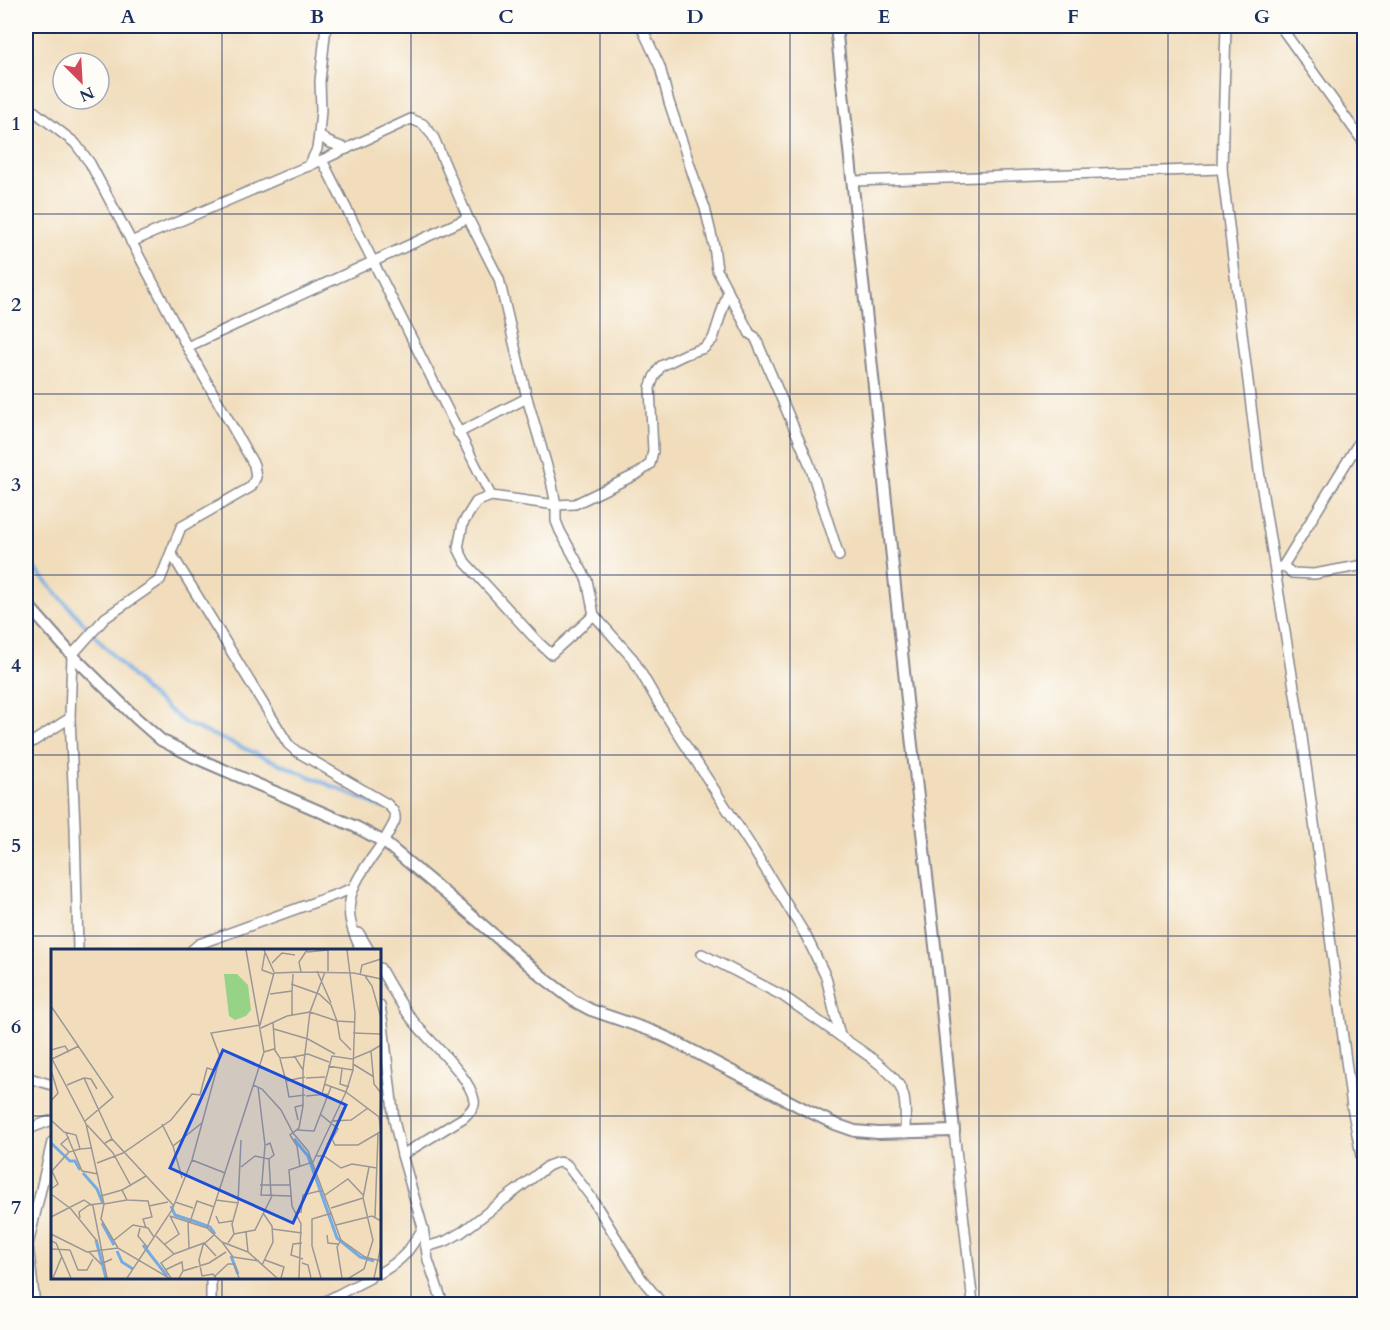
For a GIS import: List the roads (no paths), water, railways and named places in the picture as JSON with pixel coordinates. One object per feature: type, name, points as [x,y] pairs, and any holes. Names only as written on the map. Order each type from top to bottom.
[{"type":"street","points":[[309,166],[317,149],[319,134],[320,81],[327,26]]},
{"type":"street","points":[[641,26],[660,67],[705,208],[717,270],[750,334],[759,346],[809,463],[839,556]]},
{"type":"street","points":[[836,26],[973,1305]]},
{"type":"street","points":[[1226,26],[1222,169],[1259,471],[1279,567],[1352,1107],[1365,1172]]},
{"type":"street","points":[[1280,26],[1365,143]]},
{"type":"street","points":[[26,105],[75,143],[90,164],[187,347],[254,465],[256,477],[251,487],[182,527],[160,580],[105,618],[72,655],[70,718],[78,949]]},
{"type":"street","points":[[131,242],[309,166],[411,119],[423,124],[432,136],[468,218],[499,279],[527,398],[551,480],[556,505],[556,521],[587,580],[594,615],[633,659],[662,710],[753,849],[806,936],[826,977],[840,1036]]},
{"type":"street","points":[[319,134],[328,142],[347,149]]},
{"type":"street","points":[[322,160],[491,496]]},
{"type":"street","points":[[854,181],[1222,169]]},
{"type":"street","points":[[187,347],[468,218]]},
{"type":"street","points":[[594,615],[551,654],[537,642],[465,562],[458,548],[463,523],[476,502],[491,496],[556,505],[575,504],[639,473],[650,464],[652,451],[650,388],[654,377],[661,366],[704,348],[713,339],[728,292]]},
{"type":"street","points":[[458,433],[527,398]]},
{"type":"street","points":[[1279,567],[1365,434]]},
{"type":"street","points":[[171,553],[288,744],[296,751],[387,804],[394,812],[395,821],[354,888],[350,900],[351,925],[360,949]]},
{"type":"street","points":[[1279,567],[1292,573],[1314,574],[1365,565]]},
{"type":"street","points":[[26,603],[72,655],[161,740],[356,826],[384,842],[574,1001],[591,1010],[670,1039],[835,1124],[855,1131],[905,1133],[954,1131]]},
{"type":"street","points":[[26,746],[70,718]]},
{"type":"street","points":[[194,949],[199,944],[354,888]]},
{"type":"street","points":[[349,915],[368,949]]},
{"type":"street","points":[[702,954],[783,996],[893,1075],[902,1090],[905,1102],[905,1133]]},
{"type":"street","points":[[381,970],[407,1013],[464,1079],[474,1099],[474,1106],[463,1118],[402,1155]]},
{"type":"street","points":[[381,1012],[394,1120],[423,1228],[428,1260],[443,1305]]},
{"type":"street","points":[[26,1077],[51,1084]]},
{"type":"street","points":[[1352,1107],[1365,1107]]},
{"type":"street","points":[[26,1130],[51,1120]]},
{"type":"street","points":[[35,1305],[28,1245],[51,1146]]},
{"type":"street","points":[[426,1247],[446,1241],[462,1232],[548,1166],[563,1162],[591,1197],[659,1303]]},
{"type":"street","points":[[381,1272],[398,1263],[405,1256],[423,1228]]},
{"type":"street","points":[[211,1279],[212,1305]]},
{"type":"street","points":[[320,1305],[368,1279]]},
{"type":"waterway","points":[[26,559],[148,693],[185,723],[383,808]]}]
